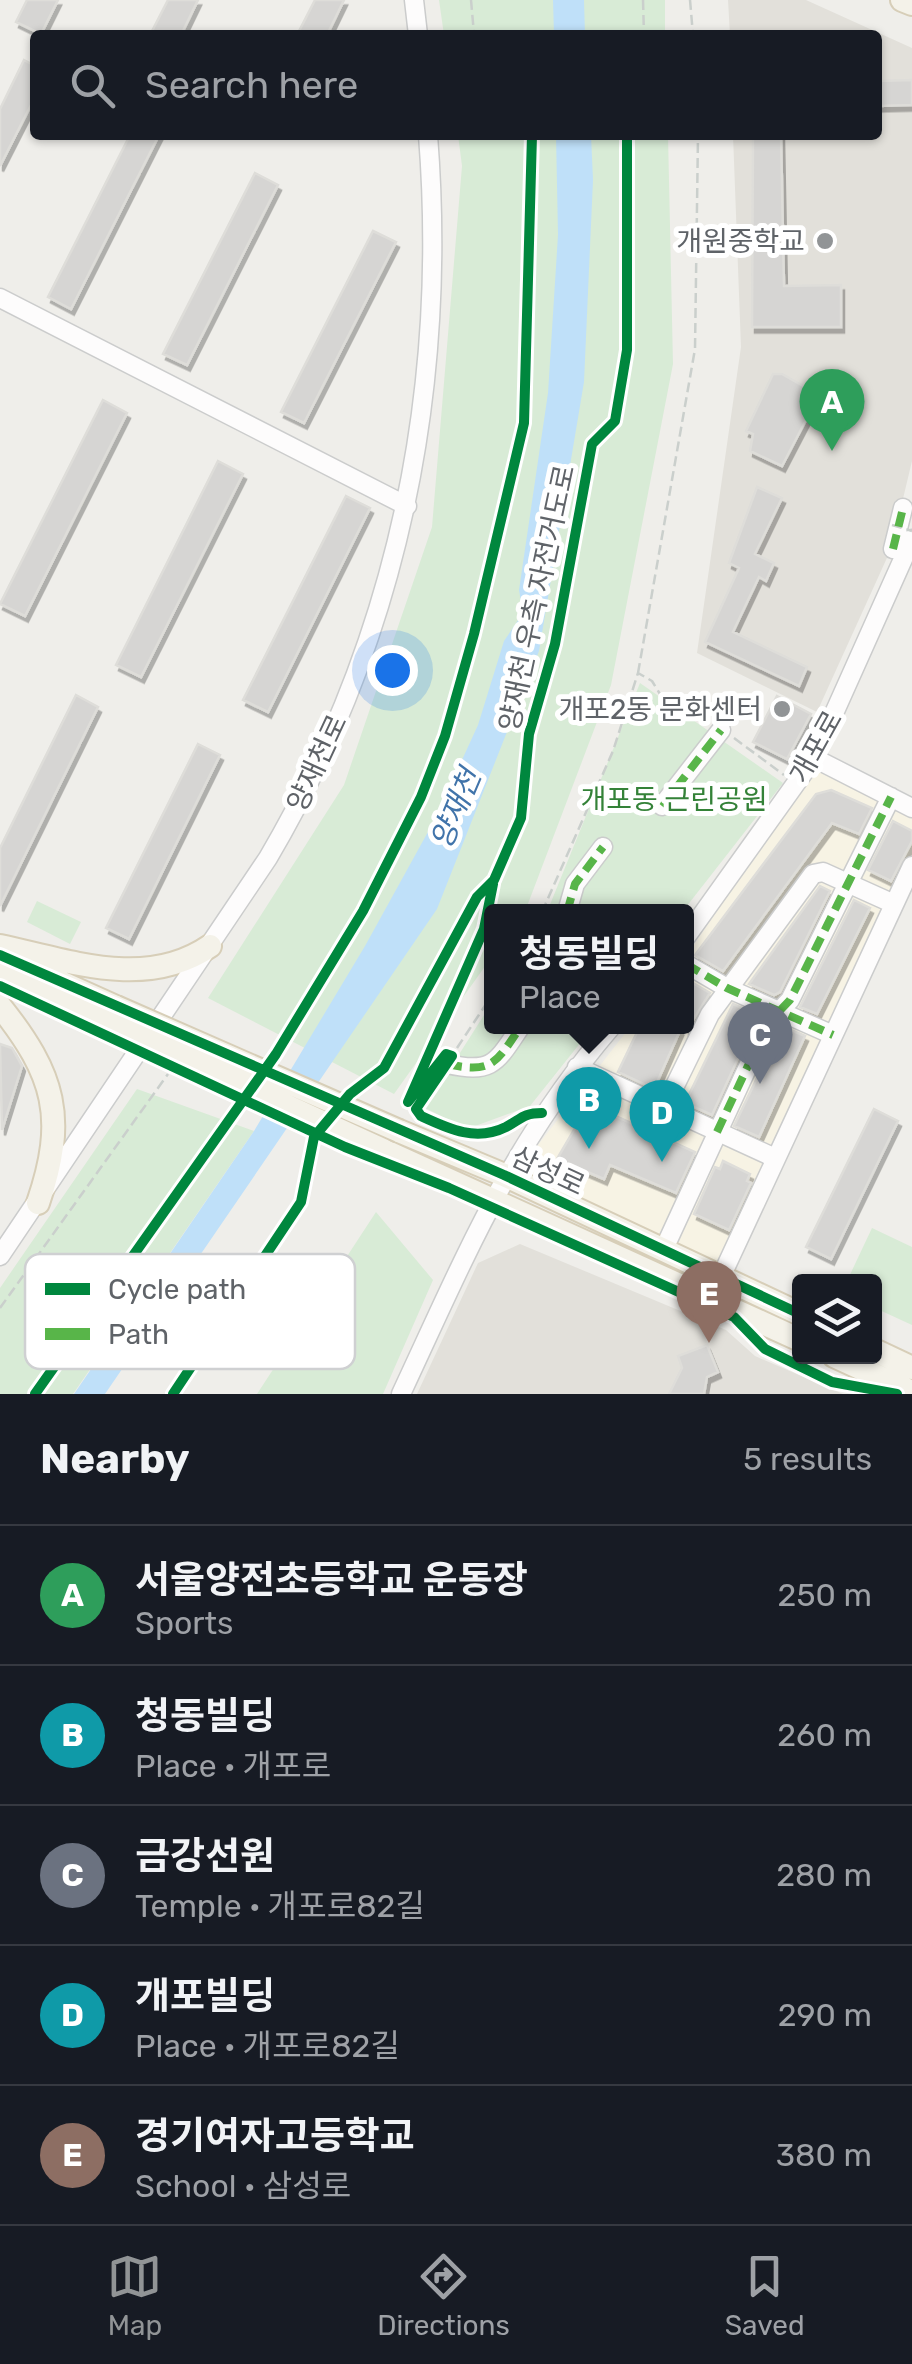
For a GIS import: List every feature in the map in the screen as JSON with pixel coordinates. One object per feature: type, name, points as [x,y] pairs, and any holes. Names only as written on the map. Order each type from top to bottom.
[{"type":"main road","points":[[902,0],[912,4]]},
{"type":"main road","points":[[0,946],[141,972],[182,963],[210,946]]},
{"type":"main road","name":"삼성로","points":[[0,955],[109,1014],[178,1069],[382,1150],[792,1336]]},
{"type":"main road","name":"삼성로","points":[[0,976],[109,1014],[504,1175],[792,1310]]},
{"type":"main road","points":[[0,1006],[34,1048],[51,1098],[52,1163],[38,1203]]},
{"type":"main road","points":[[882,1354],[912,1368]]},
{"type":"main road","points":[[851,1364],[912,1392]]},
{"type":"street","points":[[414,0],[417,30]]},
{"type":"street","name":"양재천로","points":[[0,1256],[210,946],[307,792],[378,617],[407,506],[432,278],[428,140]]},
{"type":"street","points":[[0,298],[407,506]]},
{"type":"street","points":[[893,549],[904,530],[904,508]]},
{"type":"street","name":"개포로","points":[[694,926],[814,758],[904,530]]},
{"type":"street","points":[[662,806],[721,730]]},
{"type":"street","points":[[814,758],[912,808]]},
{"type":"street","points":[[663,1251],[778,1010],[790,1000],[891,797]]},
{"type":"street","points":[[569,904],[575,884],[603,847]]},
{"type":"street","points":[[721,1277],[912,866]]},
{"type":"street","points":[[664,1108],[727,988],[813,874],[823,872],[894,904]]},
{"type":"street","points":[[694,969],[832,1036]]},
{"type":"street","points":[[448,1058],[475,1070],[496,1063],[516,1034]]},
{"type":"street","points":[[401,1394],[504,1175],[577,1067],[605,1034]]},
{"type":"street","points":[[577,1067],[775,1158]]},
{"type":"path","points":[[472,0],[474,30]]},
{"type":"path","points":[[642,0],[644,30]]},
{"type":"path","points":[[690,0],[693,30]]},
{"type":"path","points":[[546,904],[614,751],[638,673],[696,349],[698,140]]},
{"type":"path","points":[[638,673],[652,681],[660,694],[721,730],[789,780]]},
{"type":"path","points":[[448,1058],[484,1006]]},
{"type":"path","points":[[40,1254],[178,1069],[155,1059]]},
{"type":"path","points":[[0,1308],[25,1274]]},
{"type":"shaded area","points":[[728,0],[806,0],[872,30],[730,30]]},
{"type":"shaded area","points":[[882,34],[912,48],[912,461],[891,549],[817,712],[697,653],[741,347],[733,140],[882,140]]},
{"type":"shaded area","points":[[818,764],[912,811],[912,860],[719,1268],[513,1177],[625,1034],[694,1034],[694,945]]},
{"type":"shaded area","points":[[520,1244],[726,1330],[755,1356],[843,1394],[417,1394],[478,1263]]},
{"type":"green space","points":[[439,0],[665,0],[665,30],[443,30]]},
{"type":"green space","points":[[459,140],[668,140],[673,364],[611,685],[528,904],[484,904],[484,968],[394,1094],[208,998],[344,785],[432,527],[462,166]]},
{"type":"green space","name":"개포동 근린공원","points":[[640,683],[783,783],[688,904],[550,904]]},
{"type":"green space","points":[[37,901],[81,922],[70,944],[27,922]]},
{"type":"green space","points":[[484,1015],[484,1034],[587,1034],[530,1106],[467,1129],[425,1108]]},
{"type":"green space","points":[[137,1089],[254,1131],[169,1254],[25,1254],[25,1369],[90,1369],[73,1394],[0,1394],[0,1288]]},
{"type":"green space","points":[[376,1212],[433,1280],[383,1394],[257,1394],[273,1369],[355,1369],[355,1254],[349,1254]]},
{"type":"green space","points":[[872,1228],[912,1247],[912,1325],[882,1311],[882,1274],[850,1274]]},
{"type":"water","points":[[553,0],[584,0],[585,30],[554,30]]},
{"type":"water","name":"양재천","points":[[556,140],[591,140],[584,382],[539,651],[437,909],[201,1254],[170,1254],[254,1131],[365,946],[434,821],[478,725],[504,641],[523,613],[519,590],[548,393],[558,235]]},
{"type":"water","points":[[91,1369],[122,1369],[105,1394],[74,1394]]},
{"type":"building","points":[[27,0],[58,0],[43,30],[16,22]]},
{"type":"building","points":[[168,0],[198,0],[183,30],[153,30]]},
{"type":"building","points":[[315,0],[344,0],[329,30],[300,30]]},
{"type":"building","points":[[24,60],[30,63],[30,107],[0,166],[0,109]]},
{"type":"building","points":[[912,80],[912,105],[882,106],[882,81]]},
{"type":"building","points":[[127,140],[156,140],[71,309],[48,297]]},
{"type":"building","points":[[753,140],[781,140],[784,286],[841,285],[841,327],[752,327]]},
{"type":"building","points":[[255,173],[278,185],[187,365],[163,354]]},
{"type":"building","points":[[373,231],[396,242],[304,423],[281,412]]},
{"type":"building","points":[[773,374],[782,374],[819,395],[782,466],[750,451],[753,434],[746,431]]},
{"type":"building","points":[[103,400],[127,413],[25,616],[0,604]]},
{"type":"building","points":[[218,461],[243,474],[141,677],[116,665]]},
{"type":"building","points":[[757,487],[782,498],[755,554],[774,563],[766,581],[759,577],[733,632],[807,667],[799,686],[705,642],[739,568],[729,563]]},
{"type":"building","points":[[346,496],[370,508],[268,712],[243,700]]},
{"type":"building","points":[[76,695],[98,707],[0,906],[0,848]]},
{"type":"building","points":[[777,696],[811,714],[787,759],[753,742]]},
{"type":"building","points":[[198,744],[220,755],[129,939],[106,928]]},
{"type":"building","points":[[831,790],[872,808],[859,834],[832,823],[723,971],[695,955],[816,794]]},
{"type":"building","points":[[893,821],[912,831],[912,841],[891,881],[868,870]]},
{"type":"building","points":[[820,886],[830,891],[780,992],[774,995],[749,984]]},
{"type":"building","points":[[854,900],[870,908],[817,1014],[800,1007]]},
{"type":"building","points":[[694,984],[710,993],[694,1018]]},
{"type":"building","points":[[733,1004],[758,1015],[712,1115],[685,1103]]},
{"type":"building","points":[[782,1026],[805,1036],[759,1137],[734,1126]]},
{"type":"building","points":[[636,1034],[678,1034],[654,1089],[618,1072]]},
{"type":"building","points":[[0,1044],[12,1048],[22,1066],[2,1130]]},
{"type":"building","points":[[589,1104],[695,1152],[676,1193],[610,1165],[604,1179],[557,1159]]},
{"type":"building","points":[[874,1109],[898,1121],[831,1259],[806,1247]]},
{"type":"building","points":[[723,1161],[750,1174],[747,1181],[751,1183],[729,1230],[694,1214],[715,1167],[720,1169]]},
{"type":"building","points":[[707,1345],[718,1372],[707,1377],[704,1394],[669,1394],[682,1368],[678,1356]]},
{"type":"marked path","points":[[893,549],[903,508]]},
{"type":"marked path","points":[[662,806],[721,730]]},
{"type":"marked path","points":[[717,1132],[768,1023],[790,1000],[891,797]]},
{"type":"marked path","points":[[569,904],[575,884],[603,847]]},
{"type":"marked path","points":[[694,969],[727,988],[833,1035]]},
{"type":"marked path","points":[[447,1064],[474,1067],[492,1063],[515,1034]]},
{"type":"cycle path","points":[[134,1254],[276,1054],[363,911],[421,797],[445,736],[474,634],[524,423],[532,140]]},
{"type":"cycle path","name":"양재천 우측 자전거도로","points":[[266,1254],[301,1202],[314,1137],[350,1094],[384,1068],[477,897],[494,880],[521,818],[529,734],[555,644],[592,444],[615,421],[627,350],[627,140]]},
{"type":"cycle path","points":[[489,904],[493,884]]},
{"type":"cycle path","points":[[484,929],[408,1102],[446,1054],[452,1056],[416,1109],[421,1116],[473,1134],[495,1131],[526,1115],[542,1113]]},
{"type":"cycle path","points":[[0,955],[504,1175],[792,1310]]},
{"type":"cycle path","points":[[0,986],[345,1147],[449,1188],[734,1317],[765,1349],[832,1382],[897,1394]]},
{"type":"cycle path","points":[[35,1394],[53,1369]]},
{"type":"cycle path","name":"양재천 우측 자전거도로","points":[[173,1394],[190,1369]]},
{"type":"place","name":"개원중학교","points":[[825,241]]},
{"type":"place","name":"서울양전초등학교 운동장","points":[[832,451]]},
{"type":"place","name":"개포2동 문화센터","points":[[782,709]]},
{"type":"place","name":"금강선원","points":[[760,1084]]},
{"type":"place","name":"청동빌딩","points":[[589,1149]]},
{"type":"place","name":"개포빌딩","points":[[662,1162]]},
{"type":"place","name":"경기여자고등학교","points":[[709,1343]]}]
